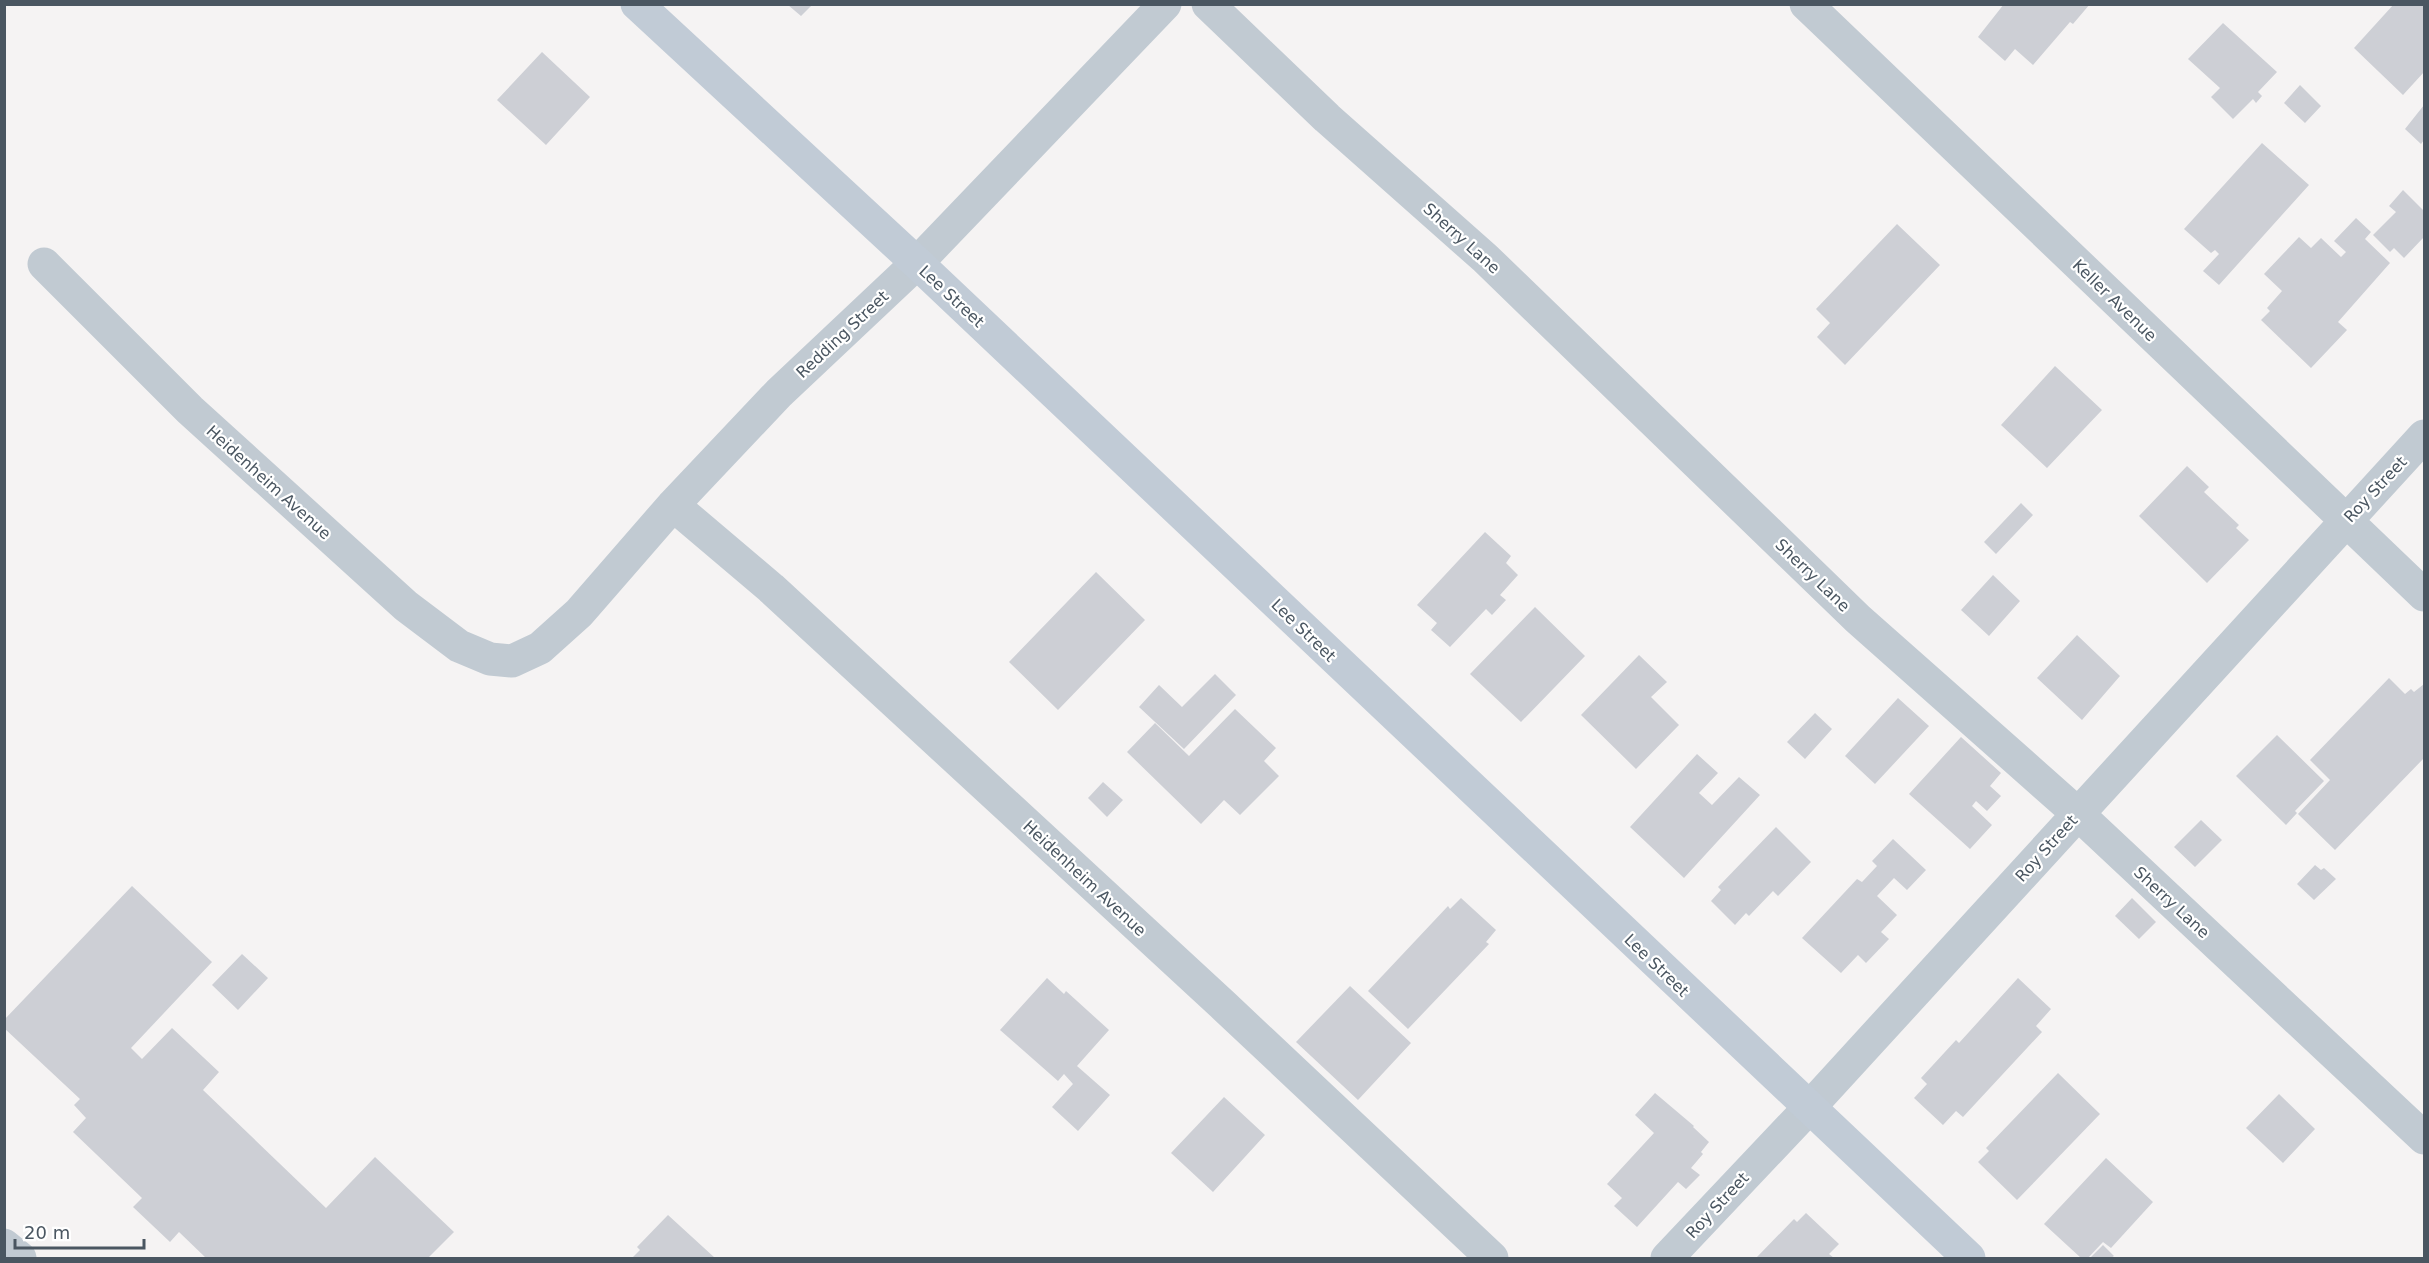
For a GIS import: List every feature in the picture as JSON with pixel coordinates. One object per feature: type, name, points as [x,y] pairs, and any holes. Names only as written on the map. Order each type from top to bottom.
[{"type":"street","name":"Lee Street","points":[[638,4],[917,263],[1808,1109],[1969,1258]]},
{"type":"street","name":"Redding Street","points":[[517,659],[540,648],[579,613],[673,505],[780,393],[917,263],[1165,4]]},
{"type":"street","name":"Sherry Lane","points":[[1209,4],[1327,118],[1485,258],[1858,619],[2077,813],[2424,1138]]},
{"type":"street","name":"Keller Avenue","points":[[1806,4],[2424,595]]},
{"type":"street","name":"Heidenheim Avenue","points":[[44,264],[190,410],[406,606],[459,646],[490,659],[512,661],[517,659]]},
{"type":"street","name":"Roy Street","points":[[1667,1258],[1808,1109],[2424,436]]},
{"type":"street","name":"Heidenheim Avenue","points":[[673,505],[780,596],[1224,1006],[1492,1258]]},
{"type":"street","points":[[4,1245],[20,1258]]},
{"type":"building","points":[[2004,4],[2090,4],[2073,24],[2070,22],[2033,65],[2015,49],[2005,61],[1978,37]]},
{"type":"building","points":[[2394,4],[2424,4],[2424,72],[2403,95],[2354,48]]},
{"type":"building","points":[[788,5],[812,5],[801,16]]},
{"type":"building","points":[[2223,23],[2277,72],[2258,92],[2262,96],[2256,103],[2253,99],[2233,119],[2211,97],[2220,88],[2188,59]]},
{"type":"building","points":[[542,52],[590,97],[546,145],[497,100]]},
{"type":"building","points":[[2300,85],[2321,106],[2305,123],[2284,103]]},
{"type":"building","points":[[2424,105],[2424,140],[2421,144],[2405,129]]},
{"type":"building","points":[[2262,143],[2309,185],[2219,285],[2203,271],[2219,254],[2215,250],[2211,253],[2184,229]]},
{"type":"building","points":[[2403,190],[2424,211],[2424,237],[2404,258],[2394,248],[2390,252],[2373,235],[2396,212],[2389,206]]},
{"type":"building","points":[[2356,218],[2371,232],[2365,239],[2390,263],[2338,322],[2347,330],[2311,368],[2261,320],[2270,311],[2267,308],[2282,291],[2264,274],[2299,237],[2311,248],[2321,238],[2341,257],[2346,252],[2334,241]]},
{"type":"building","points":[[1897,224],[1940,265],[1845,365],[1817,337],[1830,323],[1816,309]]},
{"type":"building","points":[[2055,366],[2102,410],[2047,468],[2001,425]]},
{"type":"building","points":[[2187,466],[2209,487],[2204,492],[2239,525],[2236,528],[2249,540],[2207,583],[2139,516]]},
{"type":"building","points":[[2021,503],[2033,515],[1996,554],[1984,542]]},
{"type":"building","points":[[1485,532],[1511,556],[1506,563],[1518,575],[1500,595],[1506,600],[1492,615],[1486,609],[1450,647],[1431,630],[1437,623],[1417,605]]},
{"type":"building","points":[[1096,572],[1145,620],[1058,710],[1009,662]]},
{"type":"building","points":[[1993,575],[2020,601],[1989,636],[1961,610]]},
{"type":"building","points":[[1535,607],[1585,656],[1521,722],[1470,674]]},
{"type":"building","points":[[2077,635],[2120,676],[2082,720],[2037,678]]},
{"type":"building","points":[[1639,655],[1667,682],[1651,697],[1679,725],[1636,769],[1581,715]]},
{"type":"building","points":[[1215,674],[1236,695],[1184,749],[1139,707],[1159,685],[1182,707]]},
{"type":"building","points":[[2389,678],[2405,694],[2411,689],[2414,692],[2424,684],[2424,758],[2335,850],[2298,814],[2330,780],[2310,760]]},
{"type":"building","points":[[1898,698],[1929,726],[1875,784],[1845,756]]},
{"type":"building","points":[[1235,709],[1276,748],[1264,761],[1279,776],[1240,815],[1224,800],[1201,824],[1127,752],[1155,723],[1189,756]]},
{"type":"building","points":[[1815,713],[1832,729],[1805,759],[1787,742]]},
{"type":"building","points":[[2277,735],[2324,781],[2295,811],[2297,813],[2286,825],[2236,776]]},
{"type":"building","points":[[1961,737],[2001,773],[1990,786],[2001,796],[1987,811],[1976,801],[1972,806],[1992,825],[1970,849],[1909,794]]},
{"type":"building","points":[[1697,754],[1718,773],[1699,793],[1712,805],[1739,777],[1760,795],[1684,878],[1630,827]]},
{"type":"building","points":[[1103,782],[1123,800],[1107,817],[1088,798]]},
{"type":"building","points":[[2201,820],[2222,840],[2195,867],[2174,847]]},
{"type":"building","points":[[1776,827],[1811,862],[1778,896],[1773,891],[1749,916],[1746,913],[1735,925],[1711,901],[1721,890],[1718,887]]},
{"type":"building","points":[[1893,839],[1926,870],[1907,890],[1894,878],[1877,896],[1897,915],[1881,932],[1889,939],[1866,963],[1858,955],[1841,973],[1802,938],[1857,879],[1862,882],[1877,866],[1872,861]]},
{"type":"building","points":[[2315,865],[2321,870],[2324,868],[2336,879],[2314,900],[2297,884]]},
{"type":"building","points":[[132,886],[212,962],[131,1048],[142,1059],[172,1028],[219,1072],[203,1090],[326,1208],[375,1157],[454,1232],[428,1258],[206,1258],[179,1232],[170,1242],[133,1207],[142,1198],[73,1132],[86,1118],[74,1105],[80,1099],[4,1028],[4,1020]]},
{"type":"building","points":[[1461,898],[1496,930],[1486,942],[1489,944],[1408,1029],[1368,991],[1448,906],[1450,909]]},
{"type":"building","points":[[2132,898],[2156,922],[2139,939],[2115,916]]},
{"type":"building","points":[[242,954],[268,978],[238,1010],[212,985]]},
{"type":"building","points":[[1047,978],[1064,994],[1066,991],[1109,1030],[1077,1066],[1110,1095],[1078,1131],[1052,1107],[1073,1084],[1064,1074],[1058,1081],[1000,1030]]},
{"type":"building","points":[[2018,978],[2051,1009],[2036,1026],[2042,1032],[1963,1117],[1956,1111],[1943,1125],[1914,1098],[1927,1084],[1921,1078],[1956,1040],[1959,1043]]},
{"type":"building","points":[[1350,986],[1411,1043],[1358,1100],[1296,1042]]},
{"type":"building","points":[[2058,1073],[2100,1114],[2017,1200],[1978,1162],[1989,1151],[1986,1148]]},
{"type":"building","points":[[1655,1093],[1709,1142],[1701,1152],[1703,1154],[1691,1168],[1700,1175],[1686,1189],[1678,1182],[1637,1227],[1614,1206],[1622,1198],[1607,1184],[1654,1133],[1635,1115]]},
{"type":"building","points":[[2279,1094],[2315,1129],[2283,1163],[2246,1128]]},
{"type":"building","points":[[1224,1097],[1265,1135],[1213,1192],[1171,1153]]},
{"type":"building","points":[[2106,1158],[2153,1202],[2111,1248],[2103,1242],[2088,1258],[2081,1258],[2044,1224]]},
{"type":"building","points":[[1806,1213],[1839,1244],[1829,1254],[1834,1258],[1756,1258],[1794,1219],[1797,1222]]},
{"type":"building","points":[[668,1215],[715,1258],[632,1258],[640,1250],[637,1247]]},
{"type":"building","points":[[2103,1245],[2114,1256],[2090,1258]]}]
